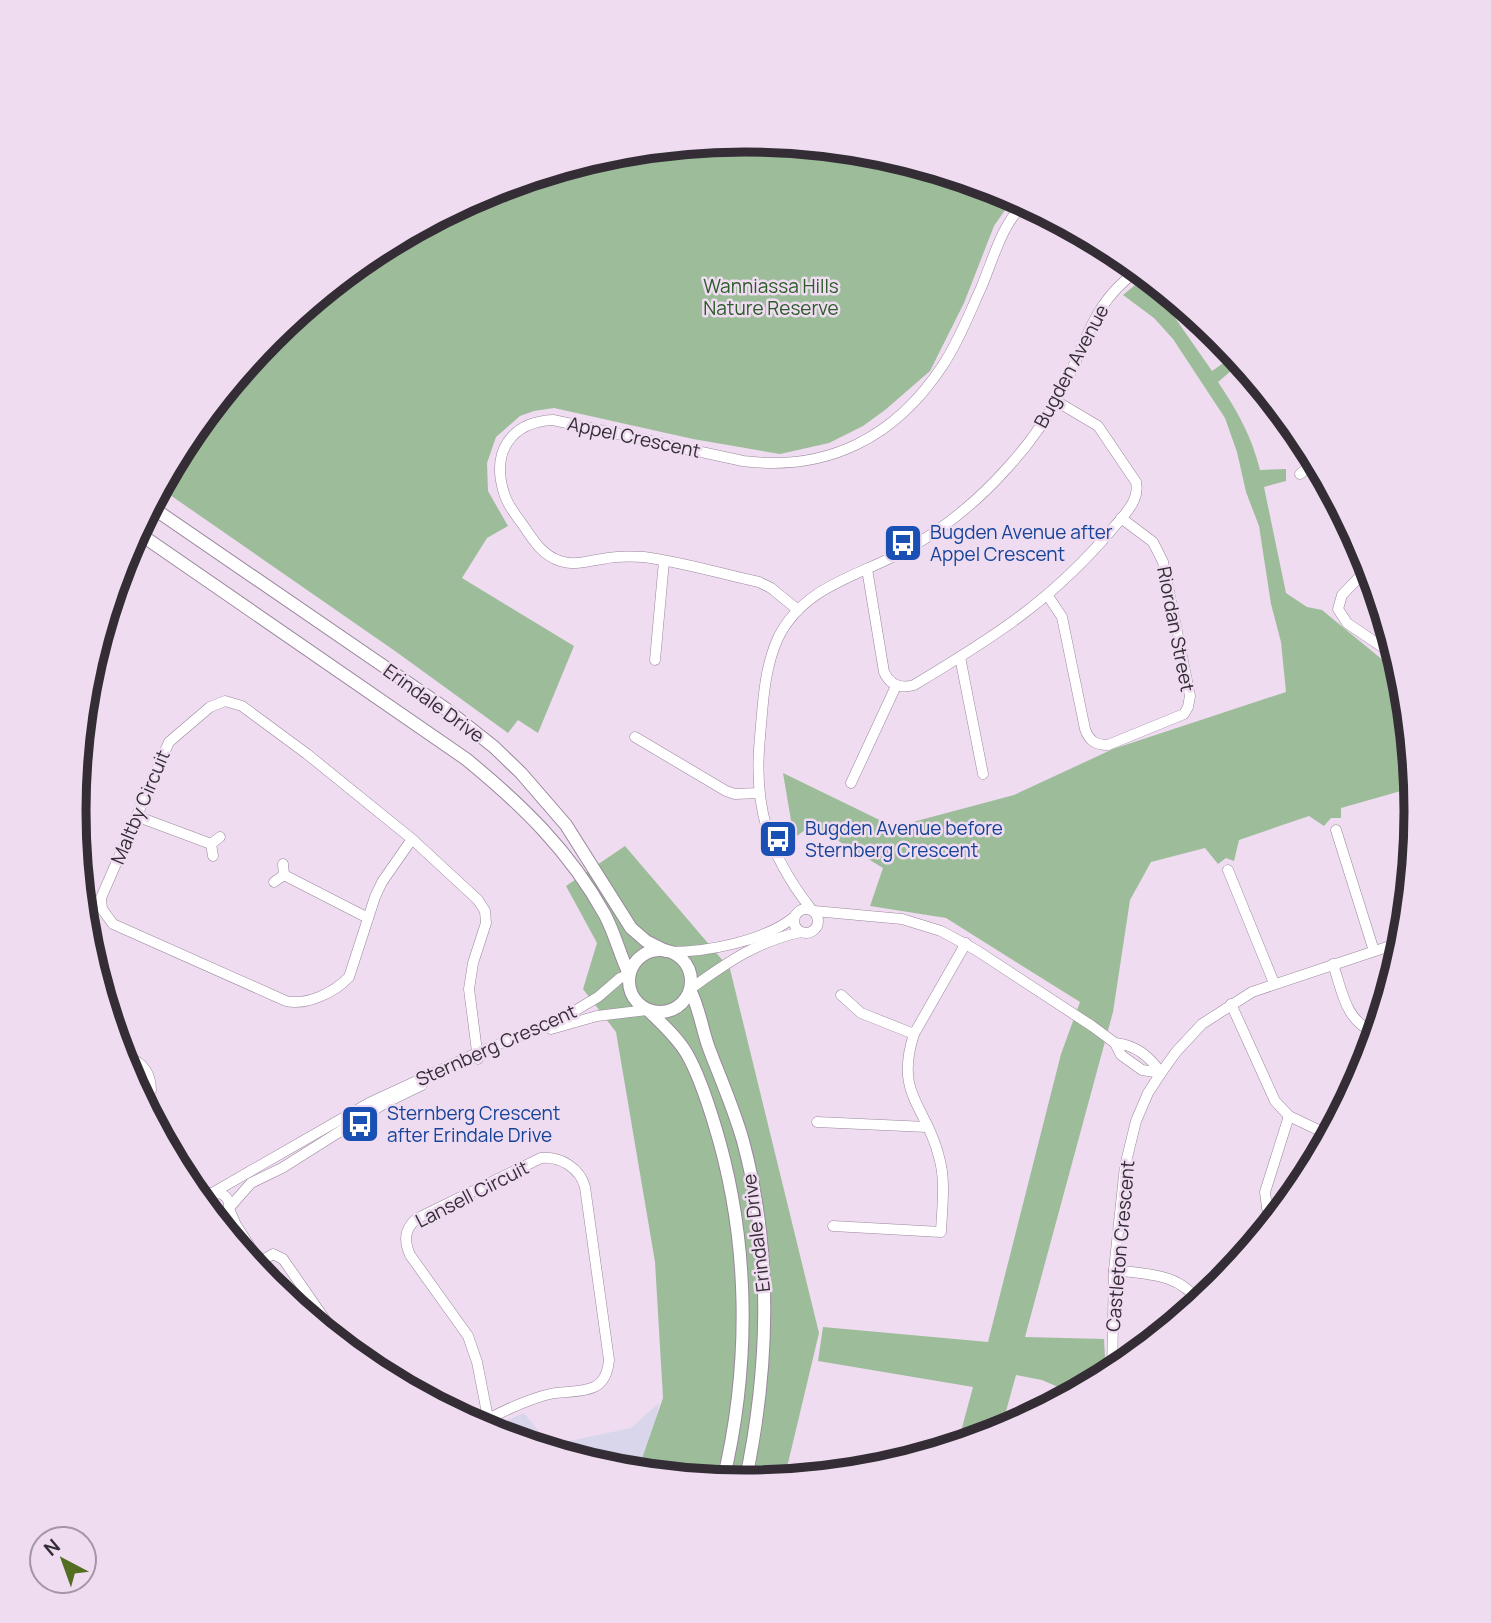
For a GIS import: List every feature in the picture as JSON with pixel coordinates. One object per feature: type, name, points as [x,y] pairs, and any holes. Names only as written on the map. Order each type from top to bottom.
[{"type":"main road","name":"Erindale Drive","points":[[158,512],[446,709],[494,747],[522,773],[566,825],[631,928],[646,941],[668,951]]},
{"type":"main road","name":"Erindale Drive","points":[[146,538],[466,759],[496,784],[547,832],[581,876],[606,918],[629,975]]},
{"type":"main road","points":[[654,950],[668,951],[685,963],[691,976],[690,990],[685,1000],[671,1011],[659,1013],[637,1003],[631,993],[629,975],[634,963],[643,955],[654,950]]},
{"type":"main road","name":"Erindale Drive","points":[[690,990],[743,1142],[759,1224],[764,1338],[761,1392],[747,1471]]},
{"type":"main road","name":"Erindale Drive","points":[[648,1010],[687,1053],[715,1126],[737,1230],[743,1334],[737,1407],[725,1471]]},
{"type":"street","name":"Appel Crescent","points":[[798,610],[771,588],[759,582],[664,561],[623,556],[572,564],[560,561],[542,550],[533,540],[507,500],[500,478],[503,449],[515,433],[526,425],[553,420],[767,464],[815,460],[847,449],[882,428],[905,410],[943,365],[958,340],[1007,228],[1019,212]]},
{"type":"street","name":"Bugden Avenue","points":[[794,916],[796,897],[769,839],[758,793],[757,768],[766,675],[780,635],[798,610],[814,595],[832,583],[867,569],[923,540],[981,495],[1017,457],[1056,401],[1099,309],[1116,288],[1130,276]]},
{"type":"street","points":[[867,569],[884,671],[887,679],[896,686],[905,688],[996,634],[1048,596],[1087,559],[1136,498],[1136,482],[1098,426],[1056,401]]},
{"type":"street","points":[[1300,474],[1308,468]]},
{"type":"street","name":"Riordan Street","points":[[1048,596],[1062,617],[1085,729],[1090,740],[1108,745],[1184,714],[1190,696],[1163,562],[1153,542],[1121,518]]},
{"type":"street","points":[[655,660],[664,561]]},
{"type":"street","points":[[1361,575],[1342,595],[1338,609],[1347,623],[1385,649]]},
{"type":"street","points":[[960,657],[983,774]]},
{"type":"street","points":[[851,783],[896,686]]},
{"type":"street","name":"Maltby Circuit","points":[[412,839],[382,882],[353,969],[346,980],[300,1003],[274,996],[113,924],[102,909],[101,898],[169,742],[217,703],[229,701],[242,706],[307,754],[412,839],[478,900],[485,911],[486,923],[469,989],[478,1056]]},
{"type":"street","points":[[635,737],[726,791],[735,794],[758,793]]},
{"type":"street","points":[[136,816],[211,844]]},
{"type":"street","points":[[1336,830],[1374,951]]},
{"type":"street","points":[[211,844],[220,837]]},
{"type":"street","points":[[211,844],[213,856]]},
{"type":"street","points":[[283,864],[284,875]]},
{"type":"street","points":[[1228,870],[1274,982]]},
{"type":"street","points":[[284,875],[368,918]]},
{"type":"street","points":[[274,882],[284,875]]},
{"type":"street","name":"Bugden Avenue","points":[[792,885],[812,910]]},
{"type":"street","points":[[668,951],[697,950],[755,937],[776,929],[800,910],[902,919],[941,931],[966,943],[1115,1043],[1121,1055],[1142,1070],[1161,1073]]},
{"type":"street","points":[[812,910],[818,918],[817,926]]},
{"type":"street","points":[[690,990],[725,963],[749,949],[782,936],[811,932],[830,918],[843,914]]},
{"type":"street","points":[[794,916],[796,928],[801,932]]},
{"type":"street","points":[[833,1226],[941,1232],[943,1170],[938,1152],[909,1086],[908,1058],[914,1034],[966,943]]},
{"type":"street","name":"Castleton Crescent","points":[[1112,1360],[1114,1270],[1125,1166],[1136,1121],[1148,1093],[1161,1073],[1202,1024],[1231,1004],[1274,982],[1392,946]]},
{"type":"street","points":[[1333,964],[1353,1020],[1367,1031]]},
{"type":"street","name":"Sternberg Crescent","points":[[209,1195],[335,1121],[561,1018],[598,997],[620,978],[629,975]]},
{"type":"street","points":[[841,995],[861,1013],[914,1034]]},
{"type":"street","points":[[1231,1004],[1275,1101],[1289,1116],[1322,1132]]},
{"type":"street","name":"Sternberg Crescent","points":[[478,1056],[581,1020],[648,1010]]},
{"type":"street","points":[[1115,1043],[1128,1044],[1150,1058],[1161,1073]]},
{"type":"street","points":[[1150,1058],[1176,1052]]},
{"type":"street","points":[[134,1059],[155,1081],[149,1093]]},
{"type":"street","points":[[1142,1070],[1148,1093]]},
{"type":"street","name":"Sternberg Crescent","points":[[225,1216],[251,1182],[282,1168],[406,1089]]},
{"type":"street","points":[[1269,1212],[1265,1192],[1289,1116]]},
{"type":"street","points":[[817,1122],[927,1127]]},
{"type":"street","name":"Lansell Circuit","points":[[541,1158],[558,1159],[580,1174],[586,1187],[609,1360],[608,1370],[604,1379],[592,1388],[550,1394],[488,1418],[471,1344],[458,1321],[410,1255],[405,1237],[407,1228],[416,1219],[541,1158]]},
{"type":"street","points":[[214,1192],[225,1196],[245,1242]]},
{"type":"street","points":[[262,1261],[273,1254],[283,1259],[325,1320]]},
{"type":"street","points":[[1114,1270],[1168,1278],[1185,1286],[1193,1296]]},
{"type":"shaded area","points":[[659,1403],[654,1429],[639,1463],[557,1443],[631,1428]]},
{"type":"shaded area","points":[[524,1413],[546,1440],[500,1424]]},
{"type":"green space","name":"Wanniassa Hills Nature Reserve","points":[[746,152],[832,157],[916,174],[1008,206],[994,226],[964,303],[930,371],[863,426],[829,443],[780,454],[693,439],[554,408],[520,416],[496,437],[487,463],[488,491],[508,526],[487,538],[462,578],[574,646],[538,733],[518,720],[508,733],[168,494],[197,445],[249,376],[310,315],[344,288],[416,240],[493,202],[575,174],[659,157]]},
{"type":"green space","points":[[1139,282],[1163,301],[1212,371],[1227,360],[1234,368],[1218,382],[1243,424],[1260,470],[1286,469],[1286,481],[1264,487],[1286,593],[1307,607],[1322,610],[1389,665],[1400,725],[1404,790],[1341,808],[1341,818],[1331,818],[1324,826],[1309,816],[1239,840],[1234,861],[1226,858],[1218,864],[1205,848],[1151,862],[1130,900],[1113,1012],[1025,1337],[1104,1339],[1105,1364],[1063,1389],[1042,1380],[1016,1375],[1004,1418],[960,1435],[973,1387],[818,1361],[823,1327],[988,1342],[1061,1054],[1080,1002],[946,918],[870,906],[883,868],[812,825],[794,838],[783,773],[894,827],[1014,795],[1113,749],[1286,692],[1281,642],[1271,604],[1259,526],[1246,492],[1237,452],[1225,418],[1173,339],[1154,318],[1123,295]]},
{"type":"green space","points":[[625,846],[730,969],[819,1333],[786,1470],[702,1470],[640,1463],[663,1398],[655,1262],[616,1032],[583,989],[597,943],[566,886]]},
{"type":"place","name":"Bugden Avenue after Appel Crescent","points":[[903,543]]},
{"type":"place","name":"Bugden Avenue before Sternberg Crescent","points":[[778,839]]},
{"type":"place","name":"Sternberg Crescent after Erindale Drive","points":[[360,1124]]}]
